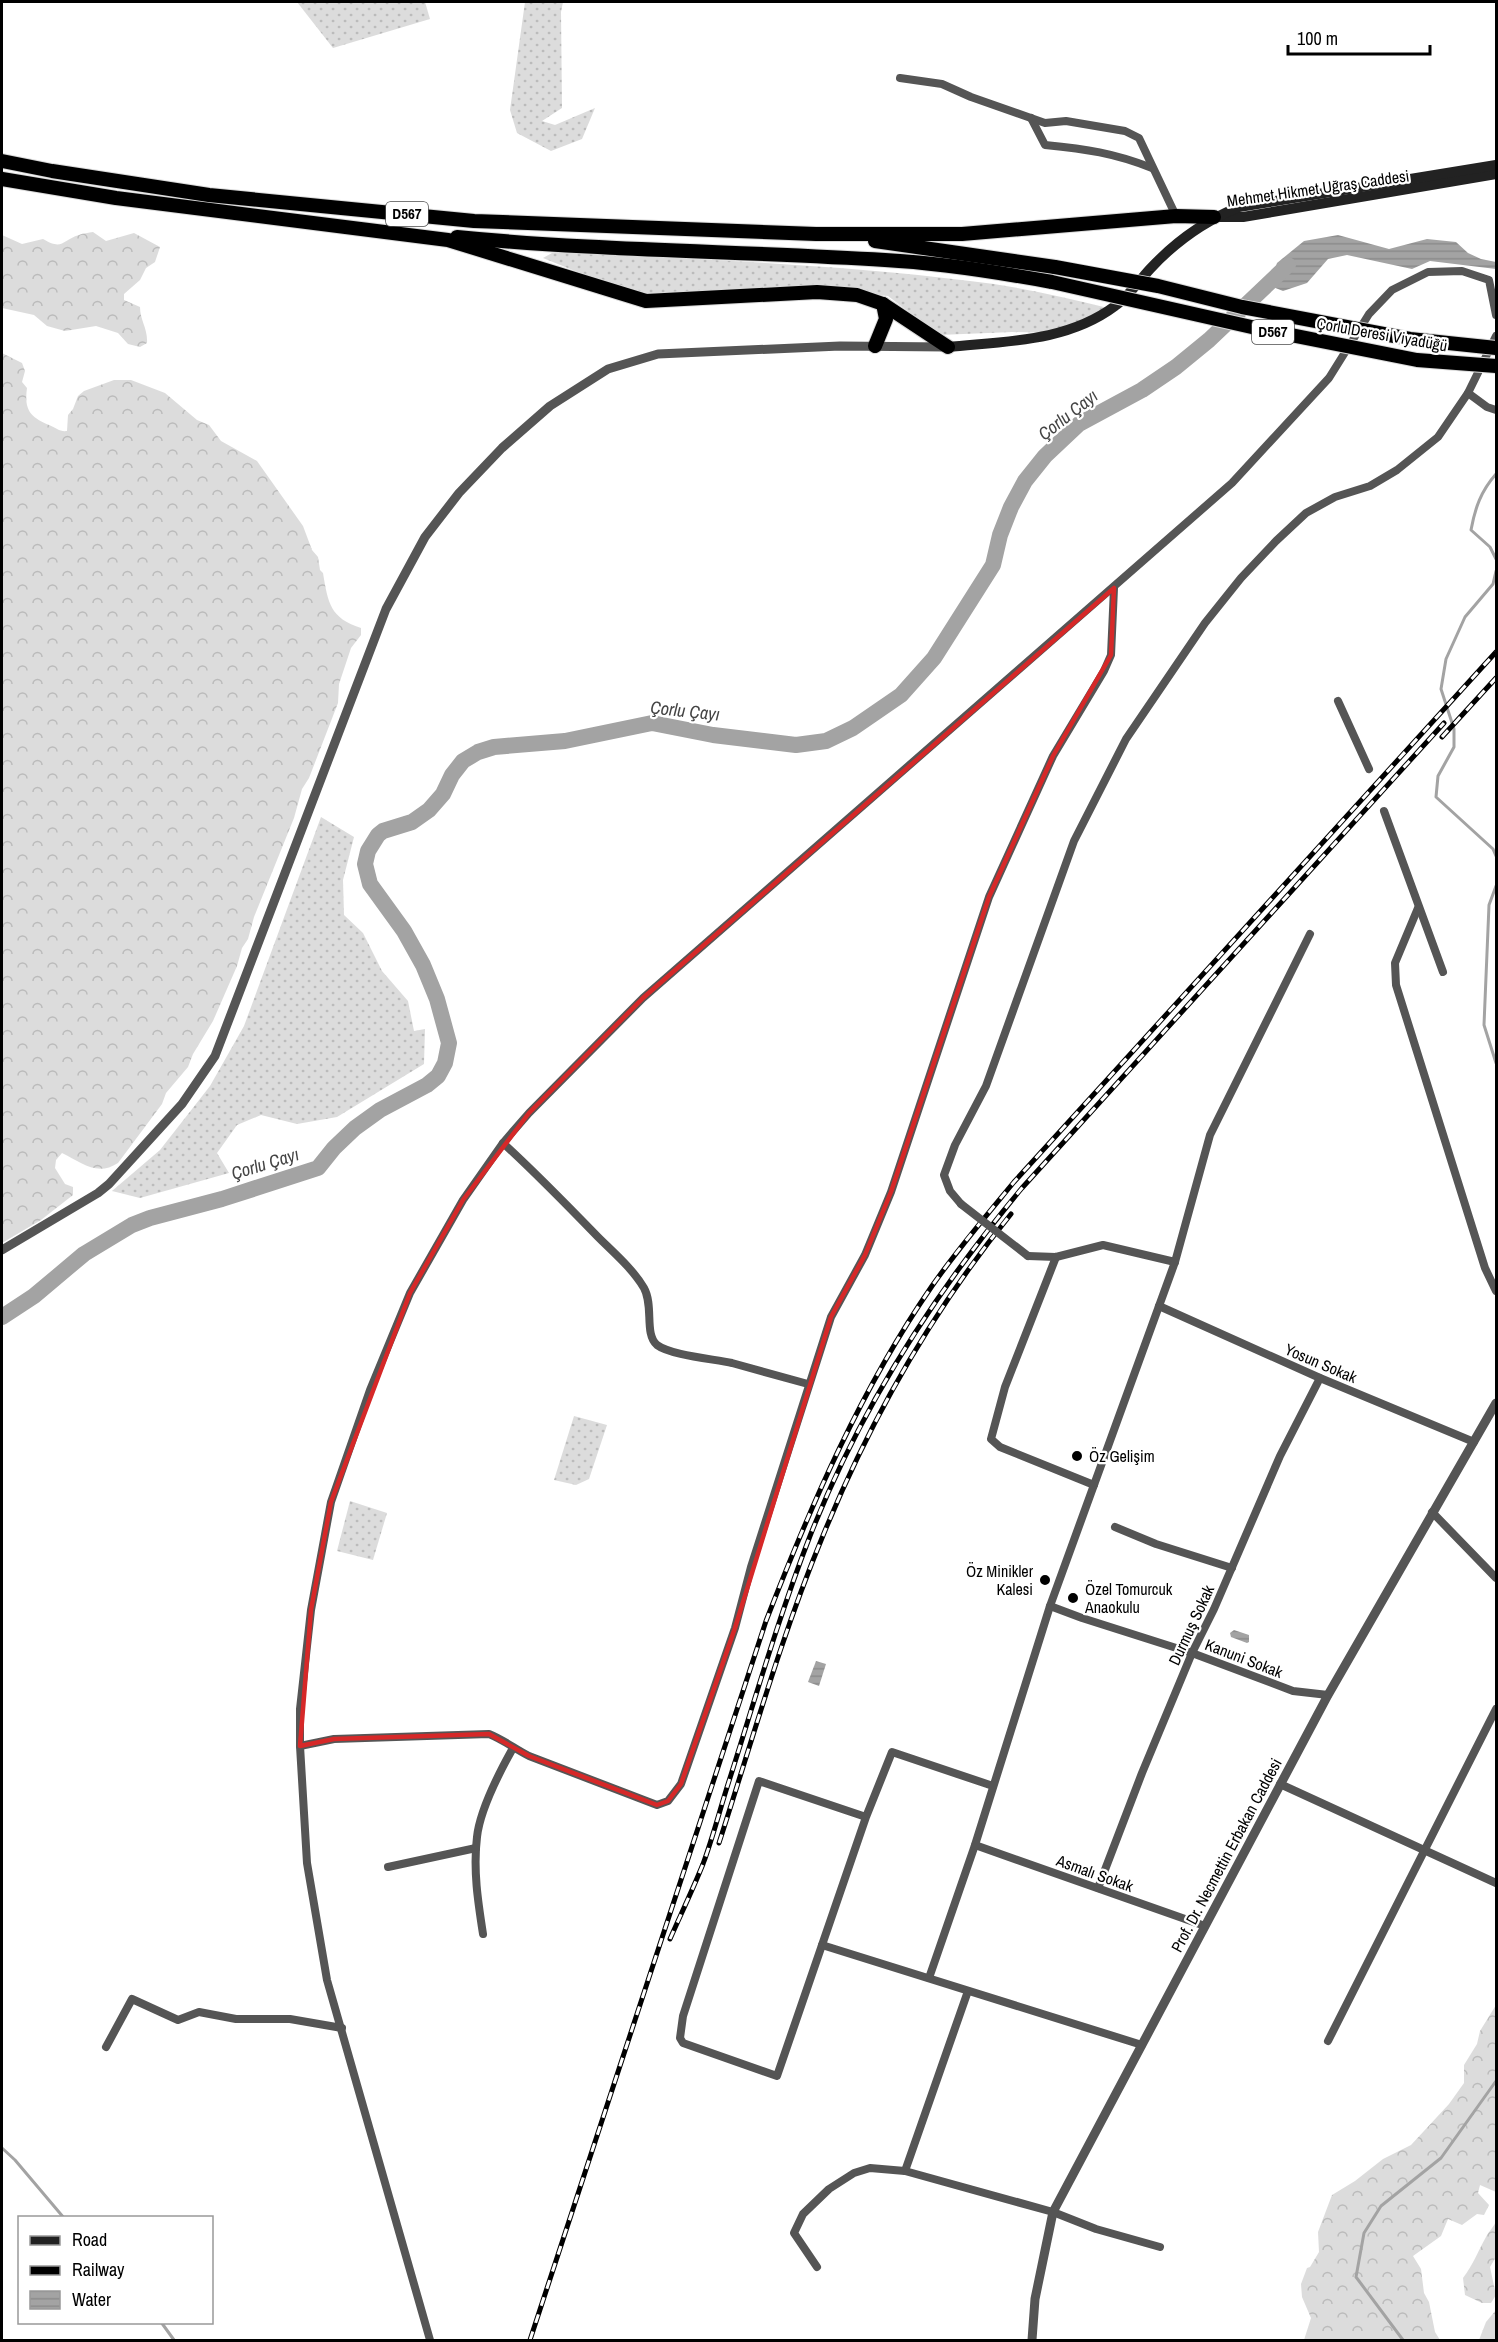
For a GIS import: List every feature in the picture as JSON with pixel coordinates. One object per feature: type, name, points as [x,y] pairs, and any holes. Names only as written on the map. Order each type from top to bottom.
[{"type":"highway","name":"D567","points":[[2,161],[209,195],[474,220],[816,234]]},
{"type":"highway","name":"D567","points":[[2,179],[116,198],[294,220]]},
{"type":"highway","points":[[816,234],[962,234],[1176,216],[1214,217]]},
{"type":"highway","points":[[294,220],[448,240],[646,301],[818,292],[857,295],[883,304],[948,347]]},
{"type":"highway","name":"Çorlu Deresi Viyadüğü","points":[[294,220],[522,243],[887,260],[988,271],[1052,282],[1256,328],[1417,360],[1497,366]]},
{"type":"highway","name":"Çorlu Deresi Viyadüğü","points":[[816,234],[1056,267],[1158,286],[1242,307],[1410,339],[1497,348]]},
{"type":"highway","points":[[875,346],[886,319],[883,304]]},
{"type":"main road","name":"Mehmet Hikmet Uğraş Caddesi","points":[[1214,217],[1239,207],[1497,165]]},
{"type":"main road","name":"Mehmet Hikmet Uğraş Caddesi","points":[[1214,217],[1243,217],[1497,174]]},
{"type":"main road","points":[[948,347],[1051,336],[1075,329],[1116,306],[1177,242],[1214,217]]},
{"type":"street","points":[[900,78],[942,84],[1045,123],[1066,121],[1125,131],[1139,138],[1176,216]]},
{"type":"street","points":[[1031,118],[1045,145],[1102,151],[1120,155],[1152,168]]},
{"type":"street","points":[[430,2340],[327,1980],[307,1863],[300,1746],[300,1709],[311,1610],[331,1502],[370,1390],[410,1293],[463,1200],[503,1143],[529,1113],[642,998],[1232,483],[1329,378],[1369,314],[1392,290],[1428,272],[1462,271],[1489,280],[1497,315]]},
{"type":"street","points":[[1175,1262],[1103,1245],[1056,1257],[1028,1256],[961,1204],[950,1191],[944,1176],[951,1155],[986,1086],[1074,841],[1126,739],[1205,623],[1241,578],[1306,513],[1335,496],[1370,486],[1397,470],[1438,436],[1468,393],[1497,336]]},
{"type":"street","points":[[2,1250],[98,1193],[109,1184],[182,1104],[215,1056],[386,609],[425,537],[459,493],[488,463],[550,406],[608,369],[658,354],[840,346],[948,347]]},
{"type":"street","points":[[1468,393],[1487,407],[1497,410]]},
{"type":"street","points":[[300,1746],[334,1738],[489,1734],[503,1739],[513,1748],[529,1756],[657,1805],[668,1801],[681,1784],[735,1628],[808,1384],[831,1317],[865,1255],[891,1192],[989,897],[1053,756],[1104,671],[1111,655],[1114,588]]},
{"type":"street","points":[[1338,701],[1369,769]]},
{"type":"street","points":[[1384,811],[1443,972]]},
{"type":"street","points":[[1418,908],[1395,963],[1396,985],[1485,1269],[1497,1291]]},
{"type":"street","points":[[929,1978],[975,1845],[1050,1606],[1175,1262],[1210,1135],[1310,934]]},
{"type":"street","points":[[503,1143],[564,1201],[643,1287],[650,1303],[650,1330],[656,1344],[808,1384]]},
{"type":"street","points":[[1056,1257],[1005,1387],[991,1439],[1000,1447],[1094,1485]]},
{"type":"street","name":"Yosun Sokak","points":[[1159,1306],[1320,1378],[1474,1442]]},
{"type":"street","name":"Durmuş Sokak","points":[[1098,1888],[1142,1773],[1192,1653],[1232,1568],[1280,1456],[1320,1378]]},
{"type":"street","name":"Prof. Dr. Necmettin Erbakan Caddesi","points":[[1032,2340],[1035,2299],[1053,2212],[1328,1695],[1497,1403]]},
{"type":"street","points":[[1432,1512],[1497,1578]]},
{"type":"street","points":[[1115,1527],[1156,1544],[1232,1568]]},
{"type":"street","name":"Kanuni Sokak","points":[[1050,1606],[1192,1653],[1293,1691],[1328,1695]]},
{"type":"street","points":[[1328,2041],[1497,1708]]},
{"type":"street","points":[[483,1934],[476,1890],[477,1836],[493,1784],[513,1748]]},
{"type":"street","points":[[866,1817],[759,1781],[683,2016],[680,2038],[682,2043],[777,2076],[866,1817],[892,1752],[993,1786]]},
{"type":"street","points":[[1280,1784],[1497,1884]]},
{"type":"street","name":"Asmalı Sokak","points":[[975,1845],[1205,1926]]},
{"type":"street","points":[[388,1867],[477,1848]]},
{"type":"street","points":[[822,1945],[1142,2045]]},
{"type":"street","points":[[904,2171],[968,1991]]},
{"type":"street","points":[[106,2047],[132,1999],[178,2020],[199,2012],[236,2019],[290,2019],[342,2028]]},
{"type":"street","points":[[817,2267],[794,2233],[803,2214],[829,2189],[854,2173],[870,2168],[904,2171],[1053,2212],[1096,2229],[1160,2247]]},
{"type":"highlighted area","points":[[1114,588],[1111,655],[1053,756],[989,897],[891,1192],[865,1255],[831,1317],[735,1628],[681,1784],[668,1801],[657,1805],[529,1756],[489,1734],[334,1739],[300,1746],[311,1610],[331,1502],[410,1293],[463,1200],[529,1113],[643,998]]},
{"type":"green space","points":[[297,2],[425,2],[430,19],[333,48]]},
{"type":"green space","points":[[525,2],[563,2],[561,12],[562,108],[542,121],[555,125],[595,108],[582,139],[551,151],[517,133],[510,110]]},
{"type":"green space","points":[[93,232],[106,241],[134,233],[160,247],[155,262],[146,268],[140,280],[124,294],[124,300],[140,307],[147,343],[140,347],[128,344],[118,333],[96,326],[65,331],[47,326],[34,315],[2,308],[2,235],[22,244],[43,239],[59,244],[81,234]]},
{"type":"green space","points":[[570,252],[770,263],[920,275],[1005,286],[1108,308],[1055,333],[939,335],[888,296],[863,293],[656,297],[627,292],[543,258],[552,253]]},
{"type":"green space","points":[[2,353],[22,363],[25,371],[22,382],[27,388],[26,402],[30,412],[37,419],[58,430],[67,431],[68,415],[78,396],[84,391],[114,380],[131,380],[165,393],[197,420],[209,425],[221,441],[257,461],[303,526],[312,550],[318,557],[332,608],[343,619],[361,628],[361,635],[351,648],[339,684],[338,703],[309,778],[302,789],[294,818],[254,917],[248,939],[242,948],[237,966],[213,1021],[193,1054],[188,1067],[166,1093],[162,1104],[118,1163],[103,1169],[89,1167],[62,1153],[56,1160],[55,1168],[65,1184],[73,1187],[73,1195],[41,1220],[2,1243]]},
{"type":"green space","points":[[321,817],[354,837],[343,880],[344,915],[363,933],[382,971],[408,1001],[414,1031],[425,1029],[424,1064],[337,1117],[297,1124],[261,1115],[237,1125],[217,1153],[229,1173],[140,1198],[112,1191],[160,1150],[210,1086],[244,1026]]},
{"type":"green space","points":[[574,1416],[607,1425],[589,1479],[576,1485],[554,1480]]},
{"type":"green space","points":[[350,1501],[387,1513],[373,1560],[337,1551]]},
{"type":"green space","points":[[1496,2005],[1496,2192],[1480,2185],[1478,2193],[1489,2205],[1484,2215],[1477,2214],[1462,2225],[1448,2219],[1441,2236],[1413,2256],[1421,2269],[1424,2293],[1429,2302],[1435,2332],[1440,2340],[1304,2340],[1311,2318],[1302,2297],[1301,2284],[1307,2268],[1319,2252],[1318,2232],[1332,2195],[1355,2181],[1383,2159],[1411,2145],[1449,2104],[1464,2083],[1464,2065],[1477,2044],[1480,2031]]},
{"type":"green space","points":[[1496,2221],[1496,2257],[1490,2267],[1496,2295],[1491,2303],[1482,2303],[1465,2295],[1463,2278]]},
{"type":"green space","points":[[1496,2310],[1496,2340],[1479,2340],[1486,2322]]},
{"type":"water","points":[[1338,235],[1389,249],[1427,239],[1456,242],[1468,253],[1496,262],[1496,269],[1430,261],[1412,269],[1347,255],[1328,259],[1307,283],[1283,291],[1273,287],[1272,278],[1277,263],[1304,241]]},
{"type":"water","points":[[1234,1630],[1249,1635],[1249,1642],[1231,1637],[1230,1633]]},
{"type":"water","points":[[816,1661],[826,1664],[819,1686],[808,1682]]},
{"type":"waterway","name":"Çorlu Çayı","points":[[2,1317],[34,1296],[84,1254],[132,1225],[318,1168],[334,1148],[355,1128],[380,1110],[427,1085],[438,1076],[445,1063],[449,1043],[437,999],[423,965],[404,931],[370,884],[365,864],[368,851],[378,835],[383,831],[412,822],[429,810],[443,794],[452,775],[463,761],[478,752],[494,747],[565,741],[652,723],[713,735],[796,745],[826,741],[853,728],[901,695],[934,658],[993,565],[1000,535],[1011,507],[1025,481],[1045,456],[1079,424],[1142,390],[1176,367],[1209,340],[1288,265]]},
{"type":"waterway","points":[[1496,474],[1479,500],[1471,530],[1490,547],[1496,559]]},
{"type":"waterway","points":[[1496,571],[1493,584],[1465,617],[1446,659],[1441,689],[1454,729],[1454,747],[1438,776],[1436,797],[1493,849],[1496,856]]},
{"type":"waterway","points":[[1496,886],[1489,905],[1484,1025],[1496,1063]]},
{"type":"waterway","points":[[1403,2340],[1356,2277],[1364,2233],[1381,2206],[1441,2158],[1496,2081]]},
{"type":"waterway","points":[[2,2148],[62,2216]]},
{"type":"waterway","points":[[162,2324],[174,2340]]},
{"type":"railway","points":[[530,2340],[766,1621],[839,1449],[882,1365],[932,1286],[1014,1182],[1496,652]]},
{"type":"railway","points":[[1442,737],[1496,678]]},
{"type":"railway","points":[[670,1939],[707,1854],[778,1627],[810,1536],[852,1443],[902,1353],[959,1268],[1022,1188],[1444,723]]},
{"type":"railway","points":[[719,1843],[793,1613],[840,1495],[904,1369],[955,1289],[1011,1214]]},
{"type":"place","name":"Öz Gelişim","points":[[1077,1456]]},
{"type":"place","name":"Öz Minikler Kalesi","points":[[1045,1580]]},
{"type":"place","name":"Özel Tomurcuk Anaokulu","points":[[1073,1598]]}]
